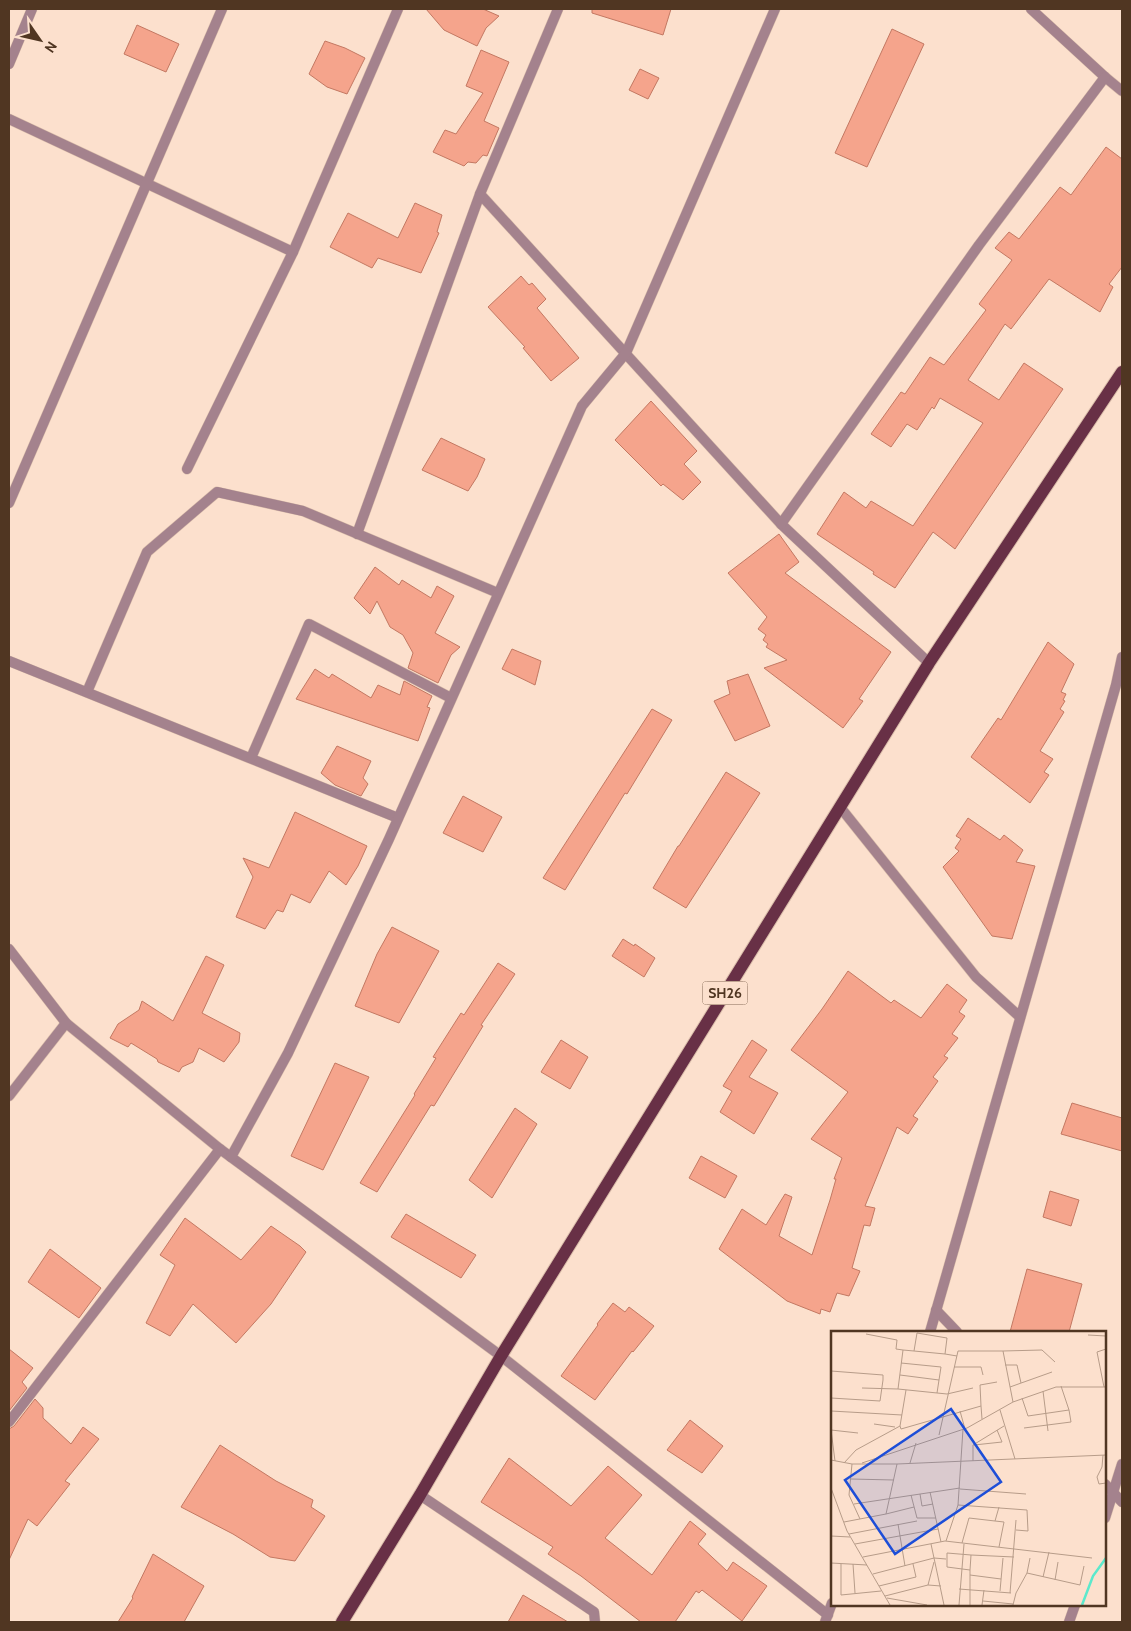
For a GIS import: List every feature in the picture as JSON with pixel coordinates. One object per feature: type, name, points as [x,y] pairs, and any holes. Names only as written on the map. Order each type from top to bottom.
[{"type":"main road","name":"SH26","points":[[342,1622],[420,1495],[501,1356],[840,807],[930,663],[1122,372]]},
{"type":"street","points":[[9,64],[32,9]]},
{"type":"street","points":[[9,503],[222,9]]},
{"type":"street","points":[[187,470],[294,252],[398,9]]},
{"type":"street","points":[[357,534],[480,194],[558,9]]},
{"type":"street","points":[[231,1157],[288,1053],[398,818],[582,406],[626,353],[775,9]]},
{"type":"street","points":[[1031,9],[1122,91]]},
{"type":"street","points":[[781,524],[979,245],[1105,77]]},
{"type":"street","points":[[9,119],[294,252]]},
{"type":"street","points":[[480,194],[781,524],[930,663]]},
{"type":"street","points":[[87,692],[147,552],[217,492],[303,511],[498,593]]},
{"type":"street","points":[[251,758],[309,624],[451,698]]},
{"type":"street","points":[[930,1331],[1116,685],[1122,657]]},
{"type":"street","points":[[9,661],[398,818]]},
{"type":"street","points":[[840,807],[976,977],[1020,1017]]},
{"type":"street","points":[[9,949],[66,1023],[220,1149],[501,1356],[826,1619],[831,1606]]},
{"type":"street","points":[[9,1096],[66,1023]]},
{"type":"street","points":[[9,1422],[220,1149]]},
{"type":"street","points":[[936,1310],[956,1331]]},
{"type":"street","points":[[1106,1515],[1122,1464]]},
{"type":"street","points":[[1106,1485],[1122,1502]]},
{"type":"street","points":[[420,1495],[595,1617],[587,1622]]},
{"type":"street","points":[[1069,1622],[1075,1606]]},
{"type":"building","points":[[426,9],[483,9],[499,16],[486,28],[477,46],[444,30]]},
{"type":"building","points":[[592,9],[671,9],[663,35],[592,13]]},
{"type":"building","points":[[137,25],[179,44],[166,72],[124,54]]},
{"type":"building","points":[[892,29],[924,44],[867,167],[835,153]]},
{"type":"building","points":[[325,41],[365,58],[347,94],[327,87],[309,74]]},
{"type":"building","points":[[481,50],[509,62],[484,121],[499,128],[487,156],[483,155],[476,163],[468,162],[464,166],[433,152],[445,130],[456,134],[483,93],[466,86]]},
{"type":"building","points":[[640,69],[659,78],[648,99],[629,90]]},
{"type":"building","points":[[1106,147],[1122,159],[1122,267],[1109,284],[1113,287],[1100,312],[1049,279],[1011,329],[1005,324],[968,380],[999,400],[1024,363],[1063,389],[955,549],[933,532],[895,588],[817,534],[844,492],[866,508],[871,501],[913,526],[983,423],[940,398],[934,409],[932,407],[917,430],[907,424],[891,447],[871,434],[901,392],[905,394],[930,357],[944,365],[986,310],[979,304],[1012,260],[995,248],[1009,232],[1019,239],[1060,187],[1071,195]]},
{"type":"building","points":[[415,203],[442,215],[437,232],[439,233],[421,273],[378,258],[372,268],[330,247],[348,213],[398,238]]},
{"type":"building","points":[[521,276],[529,285],[532,283],[546,299],[537,308],[579,358],[551,381],[523,348],[525,347],[488,307]]},
{"type":"building","points":[[651,401],[697,451],[684,464],[701,482],[683,500],[663,484],[661,486],[615,440]]},
{"type":"building","points":[[441,438],[485,459],[468,491],[422,470]]},
{"type":"building","points":[[779,534],[799,562],[785,573],[891,652],[859,699],[863,701],[843,728],[764,668],[787,660],[766,647],[768,644],[763,640],[766,635],[758,629],[767,617],[728,573]]},
{"type":"building","points":[[375,567],[399,585],[402,580],[431,598],[437,586],[454,596],[435,633],[460,647],[451,655],[438,683],[408,668],[413,653],[403,635],[390,627],[377,601],[370,614],[354,598]]},
{"type":"building","points":[[1048,642],[1074,664],[1061,692],[1066,694],[1063,700],[1065,701],[1060,709],[1064,712],[1040,751],[1053,759],[1044,772],[1049,775],[1030,803],[971,757],[998,718],[1001,720]]},
{"type":"building","points":[[512,649],[541,661],[535,685],[502,669]]},
{"type":"building","points":[[315,669],[329,678],[332,674],[371,698],[378,685],[400,695],[404,681],[432,696],[427,707],[430,708],[418,741],[296,699]]},
{"type":"building","points":[[748,674],[770,726],[735,741],[714,701],[730,694],[727,681]]},
{"type":"building","points":[[652,709],[672,720],[627,794],[625,793],[565,890],[543,878]]},
{"type":"building","points":[[337,746],[371,761],[363,778],[368,784],[361,796],[335,785],[321,773]]},
{"type":"building","points":[[726,772],[760,793],[686,908],[653,888]]},
{"type":"building","points":[[463,796],[502,817],[483,852],[443,833]]},
{"type":"building","points":[[295,812],[367,846],[358,866],[346,885],[329,871],[310,903],[291,894],[283,912],[277,910],[265,929],[236,917],[253,877],[243,858],[269,868]]},
{"type":"building","points":[[968,818],[1000,840],[1004,835],[1023,850],[1016,862],[1035,866],[1012,939],[992,936],[943,867],[959,851],[955,848],[961,839],[956,836]]},
{"type":"building","points":[[392,927],[439,951],[399,1023],[355,1006],[377,954]]},
{"type":"building","points":[[623,939],[634,946],[635,944],[655,958],[644,977],[612,956]]},
{"type":"building","points":[[206,956],[224,965],[202,1013],[240,1033],[239,1042],[224,1062],[199,1048],[193,1062],[182,1067],[179,1072],[158,1062],[157,1059],[131,1043],[128,1047],[110,1038],[118,1024],[139,1010],[142,1001],[173,1021]]},
{"type":"building","points":[[498,963],[515,974],[481,1025],[483,1026],[434,1106],[431,1105],[377,1192],[360,1183],[415,1095],[436,1058],[433,1057],[461,1013],[464,1015]]},
{"type":"building","points":[[848,971],[891,1003],[894,1000],[921,1018],[947,984],[967,1000],[959,1012],[965,1016],[952,1034],[958,1038],[944,1056],[948,1058],[933,1077],[938,1081],[913,1116],[918,1119],[908,1134],[897,1127],[865,1206],[875,1208],[870,1226],[864,1225],[852,1268],[860,1271],[849,1296],[837,1293],[830,1312],[821,1309],[820,1314],[787,1301],[719,1249],[742,1209],[766,1225],[785,1194],[792,1197],[779,1236],[812,1255],[842,1158],[811,1139],[848,1092],[791,1050]]},
{"type":"building","points":[[561,1040],[588,1057],[570,1089],[541,1072]]},
{"type":"building","points":[[752,1040],[767,1050],[749,1077],[778,1093],[754,1134],[720,1112],[732,1091],[723,1086]]},
{"type":"building","points":[[335,1063],[369,1077],[323,1170],[291,1156]]},
{"type":"building","points":[[1072,1103],[1122,1118],[1122,1151],[1061,1134]]},
{"type":"building","points":[[515,1108],[537,1124],[492,1198],[469,1180]]},
{"type":"building","points":[[701,1156],[737,1176],[725,1198],[689,1178]]},
{"type":"building","points":[[1050,1191],[1079,1200],[1071,1226],[1043,1217]]},
{"type":"building","points":[[406,1214],[476,1255],[461,1278],[391,1237]]},
{"type":"building","points":[[185,1218],[241,1260],[271,1226],[306,1252],[271,1304],[236,1343],[193,1304],[170,1336],[146,1323],[175,1265],[160,1255]]},
{"type":"building","points":[[50,1249],[101,1288],[79,1318],[28,1282]]},
{"type":"building","points":[[1027,1269],[1082,1284],[1069,1331],[1010,1331]]},
{"type":"building","points":[[613,1303],[625,1312],[629,1307],[654,1326],[632,1351],[595,1400],[561,1376]]},
{"type":"building","points":[[9,1349],[33,1368],[22,1382],[27,1388],[9,1411]]},
{"type":"building","points":[[35,1399],[43,1408],[43,1418],[71,1444],[83,1427],[99,1439],[65,1481],[70,1484],[37,1526],[28,1519],[9,1560],[9,1429],[14,1426]]},
{"type":"building","points":[[690,1420],[723,1446],[702,1473],[667,1450]]},
{"type":"building","points":[[220,1445],[276,1481],[313,1500],[311,1507],[325,1516],[295,1561],[270,1557],[233,1534],[181,1507]]},
{"type":"building","points":[[509,1458],[571,1506],[608,1466],[642,1495],[605,1538],[652,1575],[690,1521],[706,1534],[698,1544],[727,1571],[733,1562],[767,1586],[742,1621],[702,1590],[699,1593],[696,1591],[675,1622],[641,1622],[581,1576],[548,1554],[553,1547],[481,1502]]},
{"type":"building","points":[[153,1554],[204,1586],[184,1622],[118,1622],[133,1598]]},
{"type":"building","points":[[523,1595],[568,1622],[508,1622]]}]
